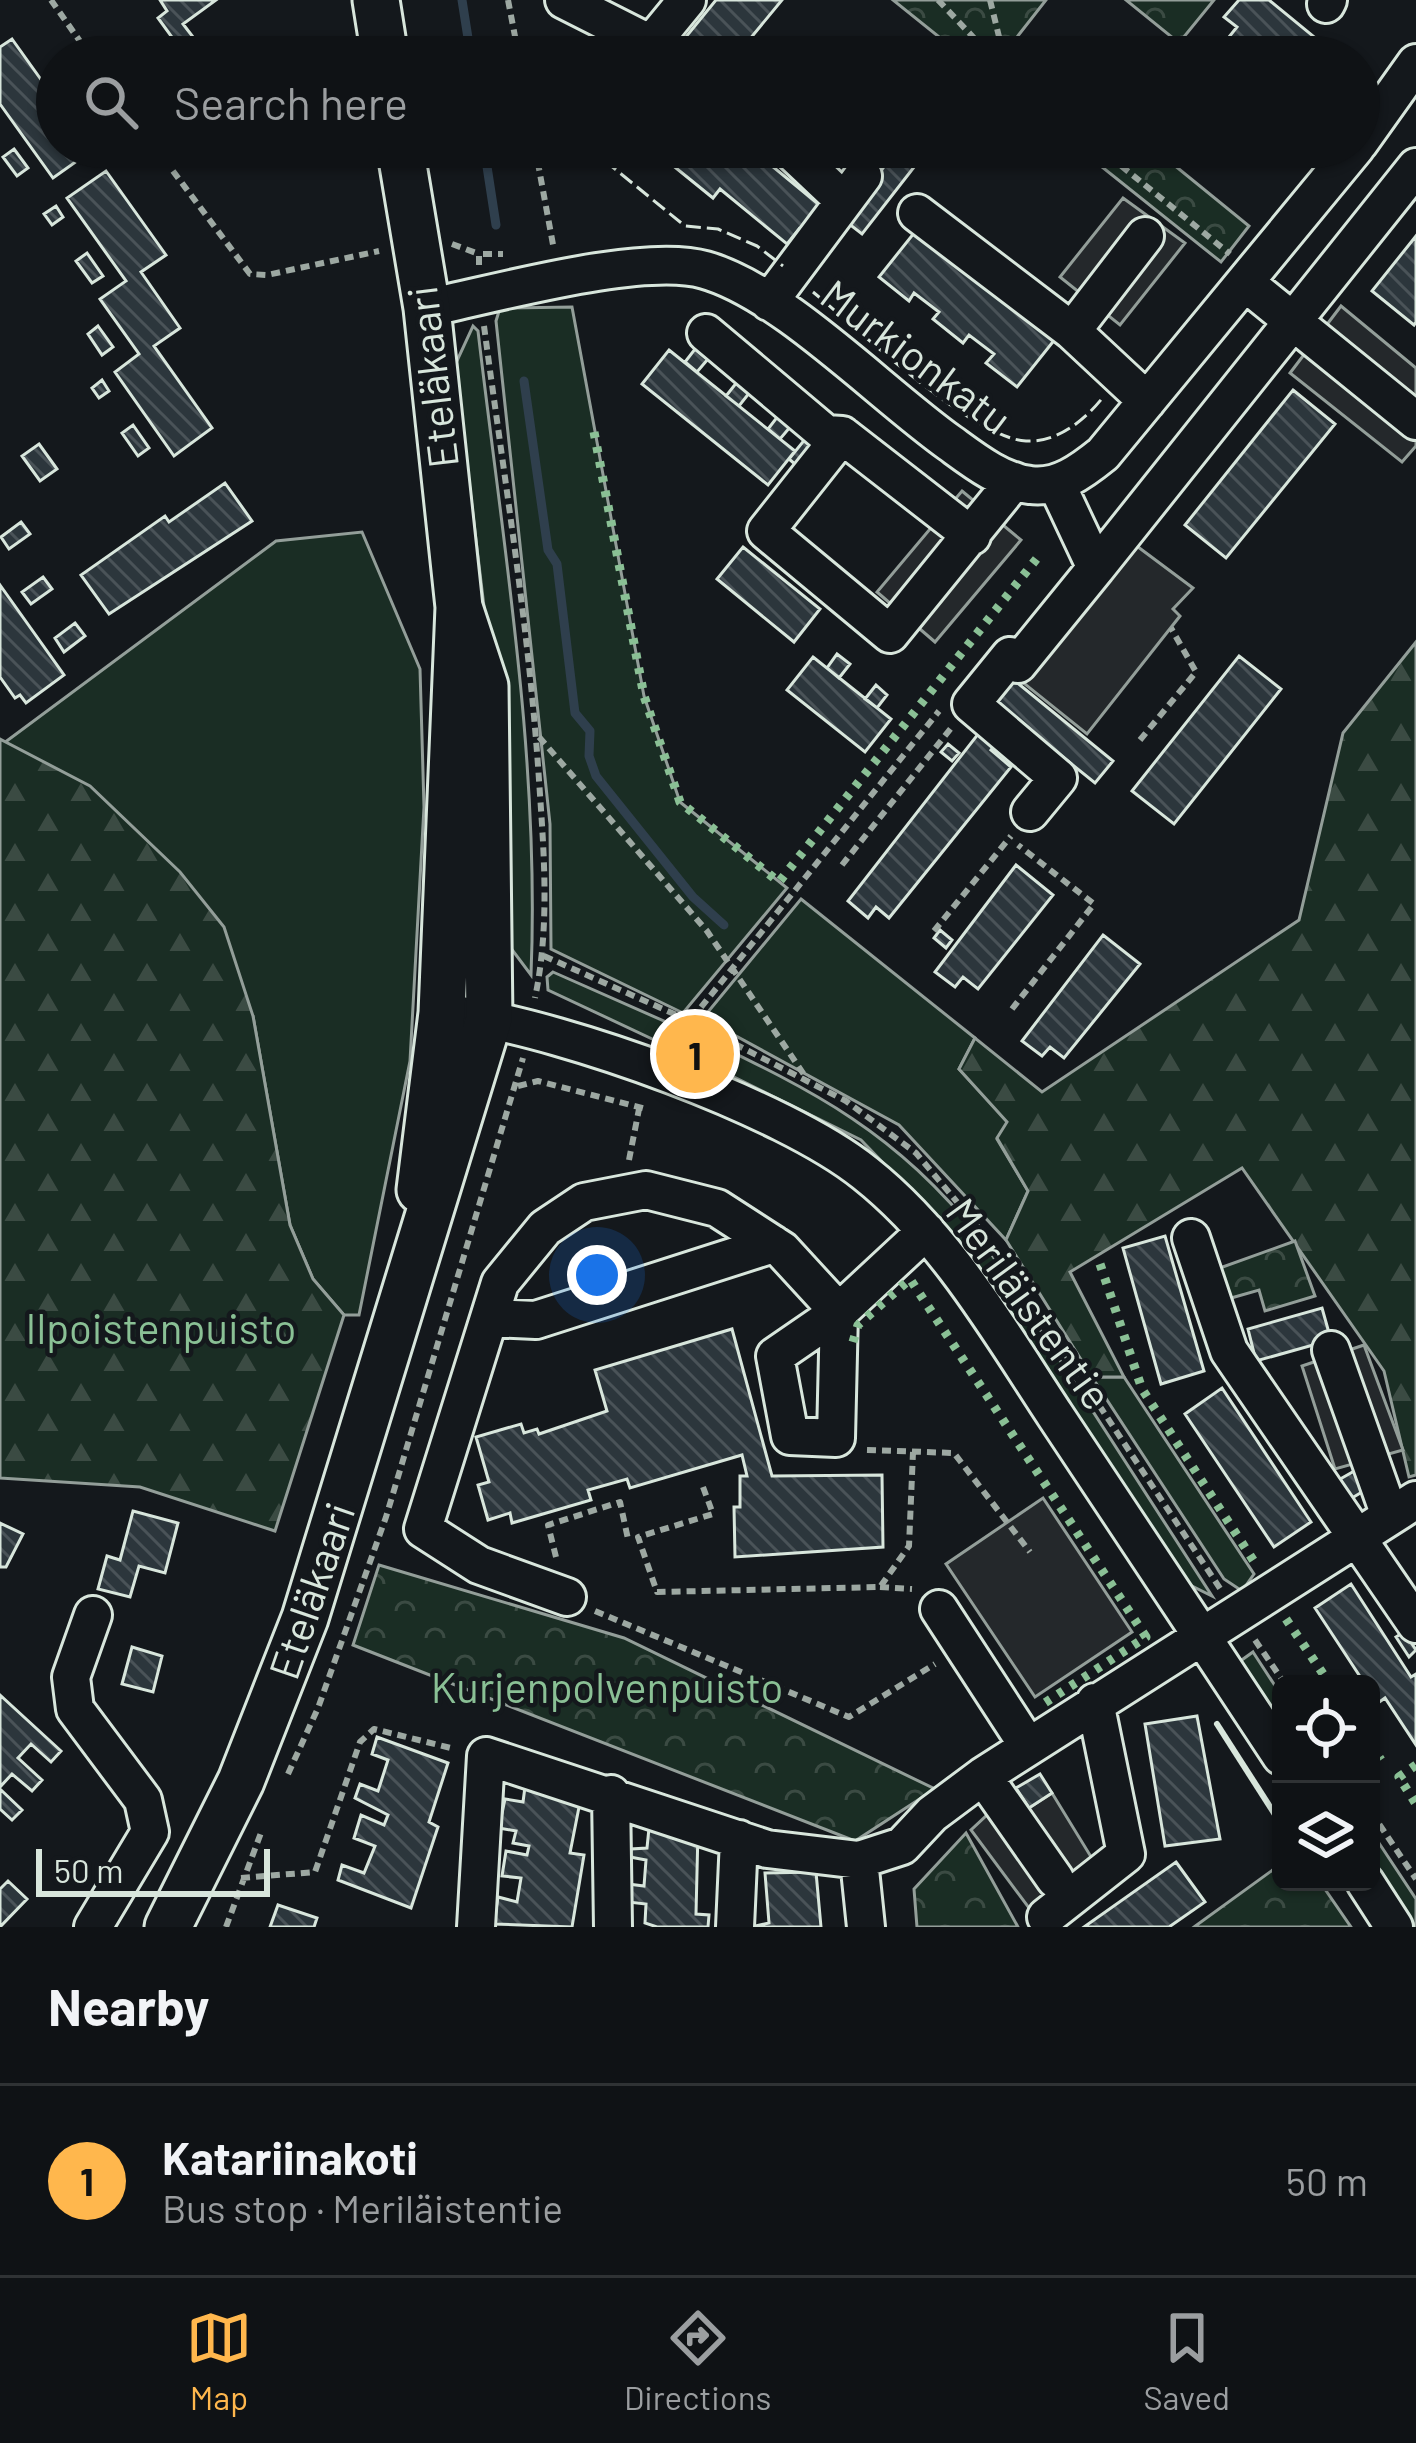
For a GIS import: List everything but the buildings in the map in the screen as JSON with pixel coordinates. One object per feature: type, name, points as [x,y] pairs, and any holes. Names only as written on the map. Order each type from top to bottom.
[{"type":"main road","points":[[376,0],[382,36]]},
{"type":"main road","name":"Eteläkaari","points":[[404,168],[427,308],[459,607],[451,698],[454,780],[442,1013],[422,1152],[418,1241]]},
{"type":"main road","name":"Eteläkaari","points":[[168,1927],[242,1781],[304,1618],[347,1491],[418,1241],[451,1156],[489,1019],[484,686],[459,607]]},
{"type":"street","points":[[564,0],[632,36]]},
{"type":"street","points":[[667,36],[686,0]]},
{"type":"street","points":[[1380,113],[1416,63]]},
{"type":"street","points":[[1020,825],[1058,778],[971,704],[1010,656],[1018,664],[1416,166]]},
{"type":"street","points":[[769,302],[853,188],[821,168]]},
{"type":"street","points":[[1096,568],[1056,483],[1103,454],[1147,401],[1240,270],[1335,168]]},
{"type":"street","points":[[917,213],[1072,332],[1147,401]]},
{"type":"street","points":[[1072,332],[1145,236]]},
{"type":"street","name":"Murkionkatu","points":[[427,308],[673,265],[705,269],[769,302],[978,464],[1031,486],[1056,483]]},
{"type":"street","points":[[1240,270],[1294,322],[1416,422]]},
{"type":"street","points":[[706,332],[826,434],[842,435],[972,536]]},
{"type":"street","points":[[842,435],[766,530],[890,634],[1014,481]]},
{"type":"street","name":"Meriläistentie","points":[[442,1013],[489,1019],[677,1080],[782,1122],[863,1171],[926,1231],[971,1288],[1272,1742]]},
{"type":"street","points":[[567,1597],[479,1565],[423,1529],[500,1283],[545,1228],[584,1202],[646,1190],[717,1208],[773,1244],[839,1312],[836,1438],[790,1436],[776,1356],[839,1312],[926,1231]]},
{"type":"street","points":[[1191,1238],[1229,1351],[1416,1624]]},
{"type":"street","points":[[489,1318],[536,1320],[773,1244]]},
{"type":"street","points":[[476,1927],[485,1756],[767,1849],[859,1860],[902,1846],[932,1814],[983,1776],[1403,1508],[1331,1350]]},
{"type":"street","points":[[939,1609],[1028,1746]]},
{"type":"street","points":[[93,1615],[69,1692],[75,1708],[142,1800],[150,1832],[93,1927]]},
{"type":"street","points":[[1046,1917],[1126,1854],[1095,1702]]},
{"type":"street","points":[[983,1776],[1055,1880]]},
{"type":"street","points":[[611,1794],[613,1927]]},
{"type":"street","points":[[735,1927],[739,1839]]},
{"type":"street","points":[[859,1860],[866,1927]]},
{"type":"street","points":[[1370,1891],[1394,1927]]},
{"type":"path","points":[[51,0],[76,36]]},
{"type":"path","points":[[508,0],[515,36]]},
{"type":"path","points":[[938,0],[972,36]]},
{"type":"path","points":[[990,0],[999,36]]},
{"type":"path","points":[[171,168],[250,274],[267,275],[385,250]]},
{"type":"path","points":[[536,254],[554,254],[539,168]]},
{"type":"path","points":[[1122,168],[1240,270]]},
{"type":"path","points":[[517,254],[479,254],[480,297],[536,734],[544,956]]},
{"type":"path","points":[[1139,740],[1196,672],[1171,628]]},
{"type":"path","points":[[842,865],[971,704]]},
{"type":"path","points":[[536,734],[706,931],[809,1082]]},
{"type":"path","points":[[934,931],[1020,825],[1094,904],[1012,1009]]},
{"type":"path","points":[[686,1031],[690,1021]]},
{"type":"path","points":[[518,1086],[538,1081],[643,1108],[622,1193]]},
{"type":"path","points":[[836,1438],[847,1450],[954,1453],[1030,1552]]},
{"type":"path","points":[[703,1487],[712,1514],[638,1538],[657,1592],[880,1587],[909,1546],[913,1452]]},
{"type":"path","points":[[628,1539],[620,1502],[548,1526],[567,1597],[849,1717],[964,1646]]},
{"type":"path","points":[[241,1878],[315,1872],[360,1742],[374,1729],[485,1756]]},
{"type":"path","points":[[1380,1825],[1416,1879]]},
{"type":"green space","points":[[893,0],[1046,0],[1018,36],[938,36]]},
{"type":"green space","points":[[1126,0],[1214,0],[1185,36],[1170,36]]},
{"type":"green space","points":[[1103,168],[1178,168],[1249,226],[1221,262]]},
{"type":"green space","points":[[572,307],[644,696],[680,802],[787,888],[683,1013],[551,949],[550,824],[496,321],[500,308]]},
{"type":"green space","points":[[473,326],[478,331],[525,733],[531,975],[510,947],[497,715],[455,365]]},
{"type":"green space","points":[[362,532],[420,669],[424,807],[410,1061],[359,1315],[344,1315],[313,1279],[290,1225],[253,1016],[4,743],[276,541]]},
{"type":"green space","points":[[1416,642],[1416,1475],[1409,1477],[1384,1371],[1242,1168],[1070,1272],[1124,1377],[1092,1377],[1006,1240],[1028,1191],[997,1138],[1007,1122],[959,1069],[975,1038],[1042,1092],[1299,920],[1343,733]]},
{"type":"green space","name":"Ilpoistenpuisto","points":[[0,739],[90,786],[180,872],[224,927],[253,1016],[290,1225],[313,1279],[344,1315],[275,1531],[140,1487],[0,1478]]},
{"type":"green space","points":[[801,899],[975,1038],[959,1069],[1008,1122],[997,1139],[1028,1191],[1006,1240],[899,1125],[703,1018]]},
{"type":"green space","points":[[553,972],[682,1029],[677,1041],[668,1037],[665,1045],[548,990],[547,977]]},
{"type":"green space","points":[[691,1032],[850,1117],[950,1202],[983,1241],[1212,1596],[1190,1585],[969,1252],[861,1140],[722,1071],[725,1063],[711,1056],[713,1048],[693,1040],[686,1045]]},
{"type":"green space","points":[[1295,1241],[1315,1296],[1265,1311],[1259,1290],[1224,1300],[1217,1269]]},
{"type":"green space","points":[[1092,1377],[1124,1377],[1254,1574],[1242,1591],[1224,1579]]},
{"type":"green space","name":"Kurjenpolvenpuisto","points":[[379,1565],[624,1638],[935,1789],[855,1841],[353,1645]]},
{"type":"green space","points":[[1253,1652],[1272,1681],[1272,1712],[1239,1662]]},
{"type":"green space","points":[[966,1833],[1018,1927],[917,1927],[914,1889]]},
{"type":"green space","points":[[1380,1845],[1416,1899],[1416,1927],[1380,1874]]},
{"type":"green space","points":[[1272,1871],[1272,1891],[1326,1891],[1351,1927],[1194,1927]]},
{"type":"shaded area","points":[[1123,198],[1185,243],[1120,325],[1060,277]]},
{"type":"shaded area","points":[[1341,306],[1416,368],[1416,446],[1402,462],[1290,373]]},
{"type":"shaded area","points":[[962,491],[1021,540],[935,642],[877,592]]},
{"type":"shaded area","points":[[1126,538],[1193,588],[1173,609],[1180,616],[1087,734],[1015,676]]},
{"type":"shaded area","points":[[1364,1345],[1403,1450],[1335,1469],[1302,1366]]},
{"type":"shaded area","points":[[1043,1498],[1132,1632],[1035,1697],[946,1564]]},
{"type":"shaded area","points":[[1016,1788],[1029,1808],[1052,1793],[1093,1860],[1029,1908],[971,1830]]},
{"type":"waterway","points":[[462,0],[468,36]]},
{"type":"waterway","points":[[487,168],[496,225]]},
{"type":"waterway","points":[[524,381],[548,550],[557,564],[575,713],[590,731],[589,756],[596,776],[693,897],[724,925]]},
{"type":"hedge","points":[[594,432],[644,696],[680,802],[779,882],[1042,552]]},
{"type":"hedge","points":[[1100,1264],[1142,1389],[1257,1566]]},
{"type":"hedge","points":[[853,1342],[858,1325],[910,1279],[1146,1637],[1040,1706]]},
{"type":"hedge","points":[[1286,1619],[1324,1675]]},
{"type":"hedge","points":[[1416,1765],[1399,1777],[1416,1804]]},
{"type":"fence","points":[[614,168],[685,226],[718,229],[757,246],[783,266]]},
{"type":"fence","points":[[813,292],[916,379],[976,422],[1003,435],[1038,441],[1060,434],[1104,396]]},
{"type":"wall","points":[[1217,1724],[1272,1810]]},
{"type":"place","name":"Katariinakoti","points":[[695,1054]]}]
